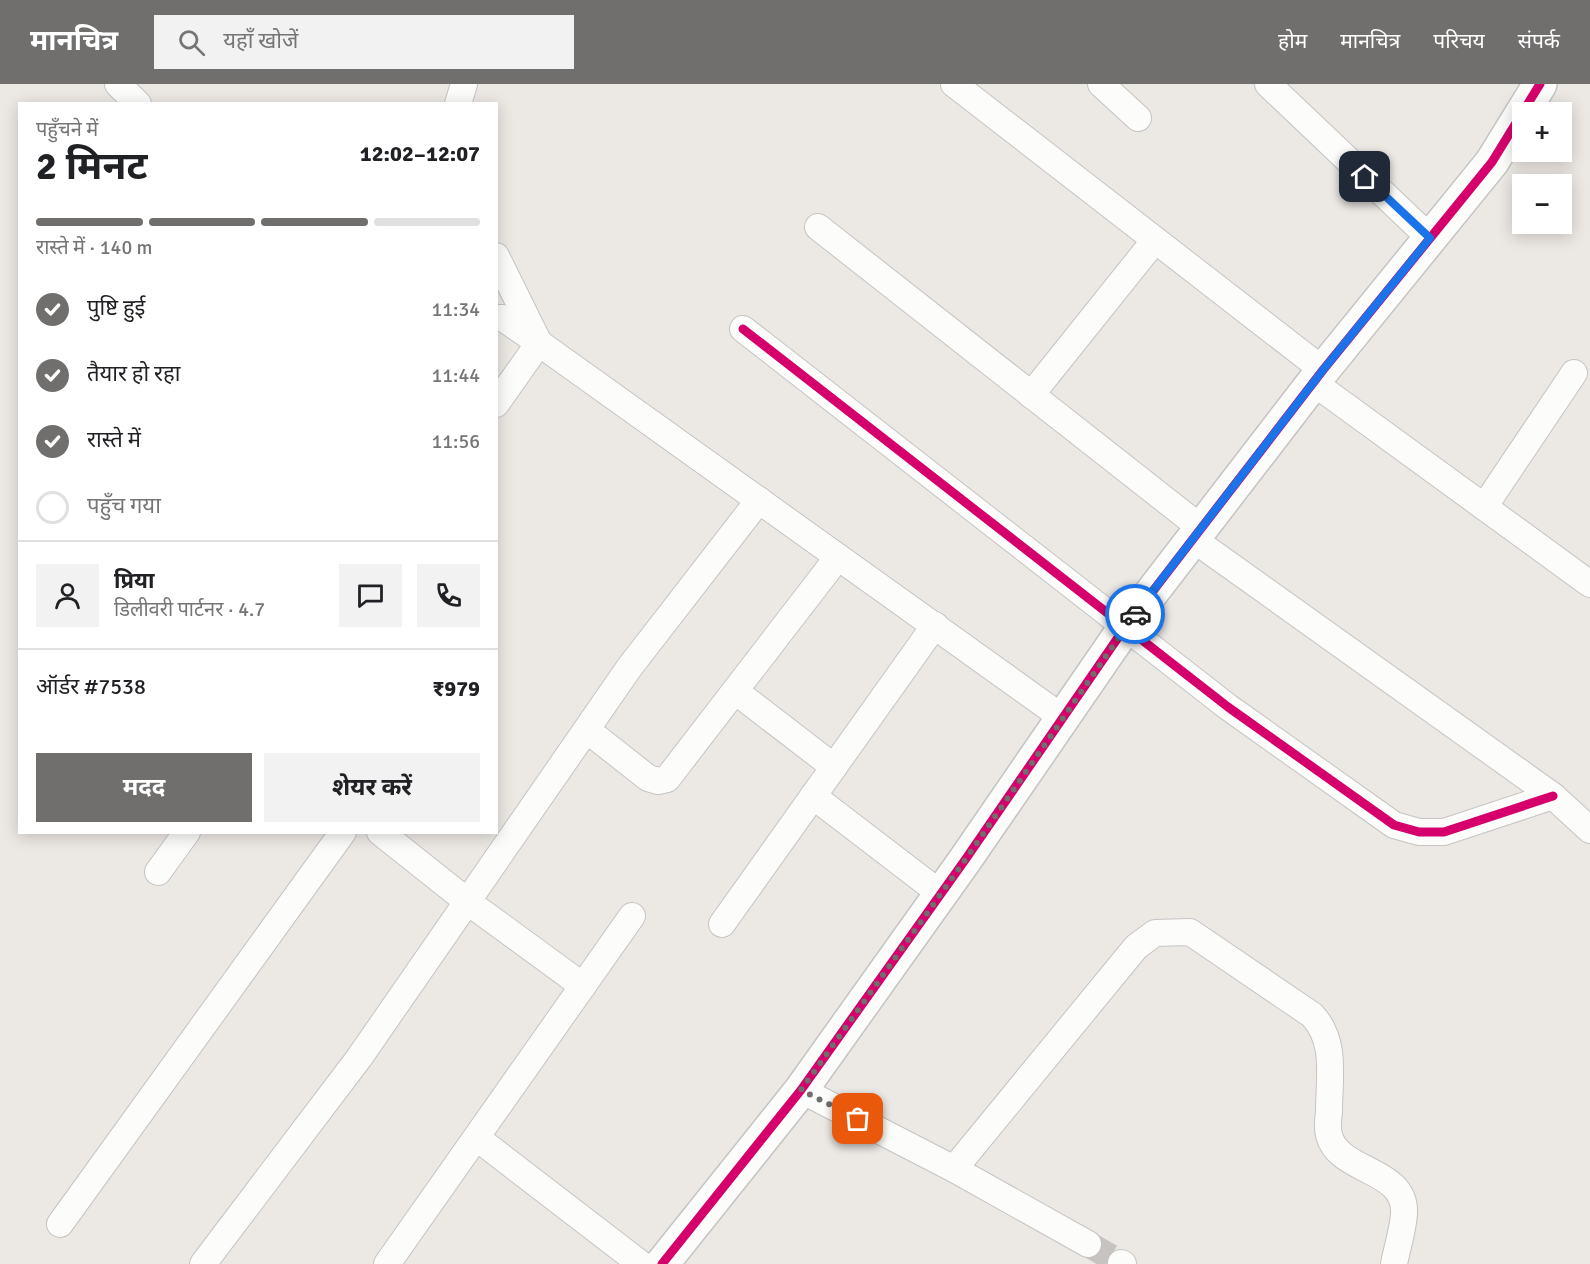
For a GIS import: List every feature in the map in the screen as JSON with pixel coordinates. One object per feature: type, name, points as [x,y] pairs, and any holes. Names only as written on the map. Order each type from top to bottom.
[{"type":"street","points":[[118,84],[136,102]]},
{"type":"street","points":[[459,102],[464,84]]},
{"type":"street","points":[[954,84],[1155,240],[1319,376],[1484,507],[1590,584]]},
{"type":"street","points":[[1101,84],[1138,118]]},
{"type":"street","points":[[1268,84],[1430,238]]},
{"type":"street","points":[[662,1264],[801,1090],[941,894],[1126,626],[1319,376],[1492,162],[1540,84]]},
{"type":"street","points":[[818,227],[1032,395],[1197,534],[1553,796],[1590,830]]},
{"type":"street","points":[[1032,395],[1155,240]]},
{"type":"street","points":[[498,260],[539,343]]},
{"type":"street","points":[[498,318],[503,318],[539,343],[1063,718]]},
{"type":"street","points":[[743,329],[1228,707],[1394,825],[1419,832],[1444,832],[1553,796]]},
{"type":"street","points":[[498,401],[539,343]]},
{"type":"street","points":[[1484,507],[1574,373]]},
{"type":"street","points":[[203,1264],[359,1058],[629,668],[759,500]]},
{"type":"street","points":[[587,730],[648,777],[658,781],[666,779],[838,557]]},
{"type":"street","points":[[722,924],[935,625]]},
{"type":"street","points":[[735,691],[834,766]]},
{"type":"street","points":[[813,796],[941,894]]},
{"type":"street","points":[[158,872],[186,834]]},
{"type":"street","points":[[60,1224],[342,834]]},
{"type":"street","points":[[383,834],[468,902],[583,986]]},
{"type":"street","points":[[387,1264],[632,916]]},
{"type":"street","points":[[954,1169],[1136,946],[1155,933],[1190,932],[1312,1015],[1324,1027],[1329,1051],[1328,1134],[1335,1150],[1390,1183],[1401,1196],[1404,1212],[1394,1264]]},
{"type":"street","points":[[801,1090],[954,1169],[1088,1244]]},
{"type":"street","points":[[477,1137],[641,1264]]},
{"type":"tunnel","points":[[1088,1244],[1121,1263]]},
{"type":"cycle path","points":[[662,1264],[801,1090],[965,860],[1126,626],[1323,370],[1492,162],[1540,84]]},
{"type":"cycle path","points":[[743,329],[1228,707],[1394,825],[1419,832],[1444,832],[1553,796]]},
{"type":"way so far","points":[[858,1119],[801,1090],[965,860],[1135,614]]},
{"type":"route","points":[[1135,614],[1323,370],[1430,238],[1365,177]]}]
